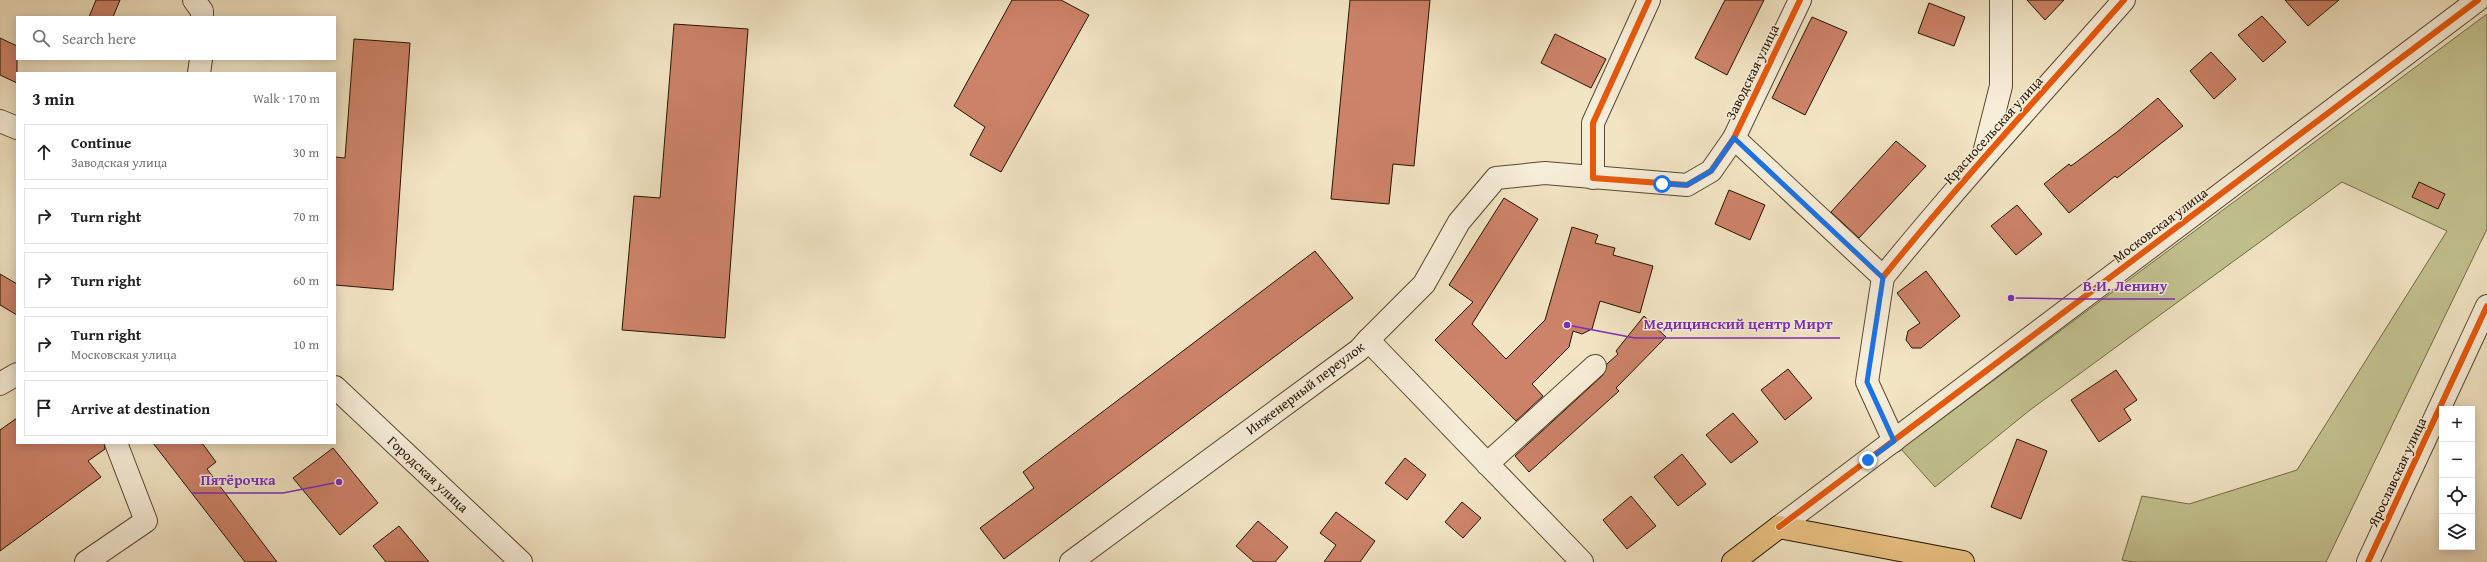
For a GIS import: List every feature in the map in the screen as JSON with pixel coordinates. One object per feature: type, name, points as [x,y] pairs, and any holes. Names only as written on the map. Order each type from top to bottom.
[{"type":"main road","name":"Московская улица","points":[[1733,562],[1779,527]]},
{"type":"main road","points":[[1779,527],[1963,562]]},
{"type":"street","points":[[194,0],[202,11],[202,16]]},
{"type":"street","points":[[1593,178],[1593,123],[1649,0]]},
{"type":"street","name":"Заводская улица","points":[[1368,340],[1424,284],[1459,222],[1496,178],[1545,173],[1687,185],[1711,171],[1734,138],[1800,0]]},
{"type":"street","points":[[1982,158],[2001,86],[2001,0]]},
{"type":"street","name":"Красносельская улица","points":[[1883,278],[1982,158],[2025,113],[2124,0]]},
{"type":"street","name":"Московская улица","points":[[1779,527],[2478,0]]},
{"type":"street","points":[[200,72],[201,60]]},
{"type":"street","points":[[0,121],[16,128]]},
{"type":"street","points":[[1734,138],[1883,278],[1867,382],[1894,441]]},
{"type":"street","name":"Ярославская улица","points":[[2368,562],[2487,306]]},
{"type":"street","name":"Инженерный переулок","points":[[1071,562],[1359,350],[1368,340],[1582,562]]},
{"type":"street","points":[[1487,464],[1595,366]]},
{"type":"street","points":[[0,384],[16,375]]},
{"type":"street","name":"Городская улица","points":[[336,388],[521,562]]},
{"type":"street","points":[[86,562],[146,521],[116,444]]},
{"type":"street","points":[[106,562],[122,538]]},
{"type":"green space","points":[[2487,14],[2487,229],[2326,562],[2134,562],[2122,560],[2142,496],[2189,504],[2297,470],[2447,231],[2342,182],[2030,410],[1935,487],[1901,449]]},
{"type":"building","points":[[96,0],[120,0],[113,16],[89,16]]},
{"type":"building","points":[[1012,0],[1061,0],[1089,15],[1001,172],[970,155],[985,127],[954,106]]},
{"type":"building","points":[[1350,0],[1430,0],[1414,166],[1393,164],[1389,204],[1331,199]]},
{"type":"building","points":[[1725,0],[1764,0],[1727,75],[1695,58]]},
{"type":"building","points":[[2027,0],[2064,0],[2045,20]]},
{"type":"building","points":[[2285,0],[2339,0],[2308,26]]},
{"type":"building","points":[[1929,3],[1965,17],[1954,46],[1918,33]]},
{"type":"building","points":[[2262,16],[2286,42],[2263,62],[2238,35]]},
{"type":"building","points":[[1812,17],[1847,32],[1805,115],[1772,98]]},
{"type":"building","points":[[674,24],[748,29],[725,338],[622,330],[634,196],[660,198]]},
{"type":"building","points":[[1555,34],[1606,59],[1591,88],[1541,63]]},
{"type":"building","points":[[0,38],[16,46],[16,83],[0,75]]},
{"type":"building","points":[[354,39],[410,43],[393,290],[336,285],[336,157],[345,158]]},
{"type":"building","points":[[2211,52],[2236,79],[2214,99],[2190,71]]},
{"type":"building","points":[[2158,98],[2183,126],[2117,178],[2115,176],[2069,213],[2044,184],[2069,164],[2071,166],[2117,132]]},
{"type":"building","points":[[1896,141],[1926,166],[1859,238],[1831,212]]},
{"type":"building","points":[[2419,182],[2445,194],[2438,209],[2412,197]]},
{"type":"building","points":[[1729,190],[1765,205],[1750,240],[1715,224]]},
{"type":"building","points":[[1504,198],[1538,219],[1472,324],[1506,359],[1545,320],[1572,227],[1598,235],[1595,243],[1615,248],[1613,255],[1653,266],[1640,313],[1600,301],[1592,329],[1582,334],[1573,331],[1569,347],[1532,384],[1543,396],[1516,421],[1435,340],[1473,302],[1449,285]]},
{"type":"building","points":[[2017,205],[2042,234],[2016,255],[1991,226]]},
{"type":"building","points":[[1315,251],[1353,298],[1004,559],[980,528],[1034,488],[1023,472]]},
{"type":"building","points":[[1926,271],[1960,316],[1921,348],[1912,348],[1906,340],[1908,331],[1920,323],[1897,293]]},
{"type":"building","points":[[0,274],[16,283],[16,314],[0,305]]},
{"type":"building","points":[[1644,316],[1666,337],[1616,388],[1619,391],[1529,472],[1515,456],[1603,375],[1607,364],[1618,354],[1616,351]]},
{"type":"building","points":[[1788,369],[1812,398],[1785,420],[1761,390]]},
{"type":"building","points":[[2116,370],[2137,400],[2124,409],[2131,420],[2099,442],[2071,400]]},
{"type":"building","points":[[1733,413],[1758,442],[1731,463],[1706,435]]},
{"type":"building","points":[[16,419],[16,444],[104,444],[105,449],[88,461],[101,477],[0,551],[0,430]]},
{"type":"building","points":[[2017,439],[2047,451],[2021,519],[1991,507]]},
{"type":"building","points":[[154,444],[203,444],[216,462],[207,469],[277,562],[245,562]]},
{"type":"building","points":[[333,448],[378,503],[340,535],[293,478]]},
{"type":"building","points":[[1682,454],[1706,484],[1678,506],[1654,477]]},
{"type":"building","points":[[1405,458],[1426,475],[1407,500],[1385,483]]},
{"type":"building","points":[[1631,496],[1656,526],[1627,549],[1603,520]]},
{"type":"building","points":[[1462,502],[1481,518],[1463,538],[1445,522]]},
{"type":"building","points":[[1336,512],[1375,541],[1360,562],[1324,562],[1336,545],[1320,533]]},
{"type":"building","points":[[1258,521],[1288,547],[1275,562],[1254,562],[1236,546]]},
{"type":"building","points":[[399,526],[429,562],[386,562],[373,546]]},
{"type":"cycle path","points":[[1649,0],[1593,123],[1593,178],[1687,185],[1711,171],[1734,138],[1800,0]]},
{"type":"cycle path","points":[[1883,277],[1972,172],[2124,0]]},
{"type":"cycle path","points":[[1779,527],[2478,0]]},
{"type":"cycle path","points":[[2368,562],[2487,306]]},
{"type":"place","name":"В.И. Ленину","points":[[2011,298]]},
{"type":"place","name":"Медицинский центр Мирт","points":[[1567,325]]},
{"type":"place","name":"Пятёрочка","points":[[339,482]]},
{"type":"route","points":[[1662,184],[1687,185],[1711,171],[1734,138],[1883,278],[1867,382],[1894,441],[1868,460]]}]
